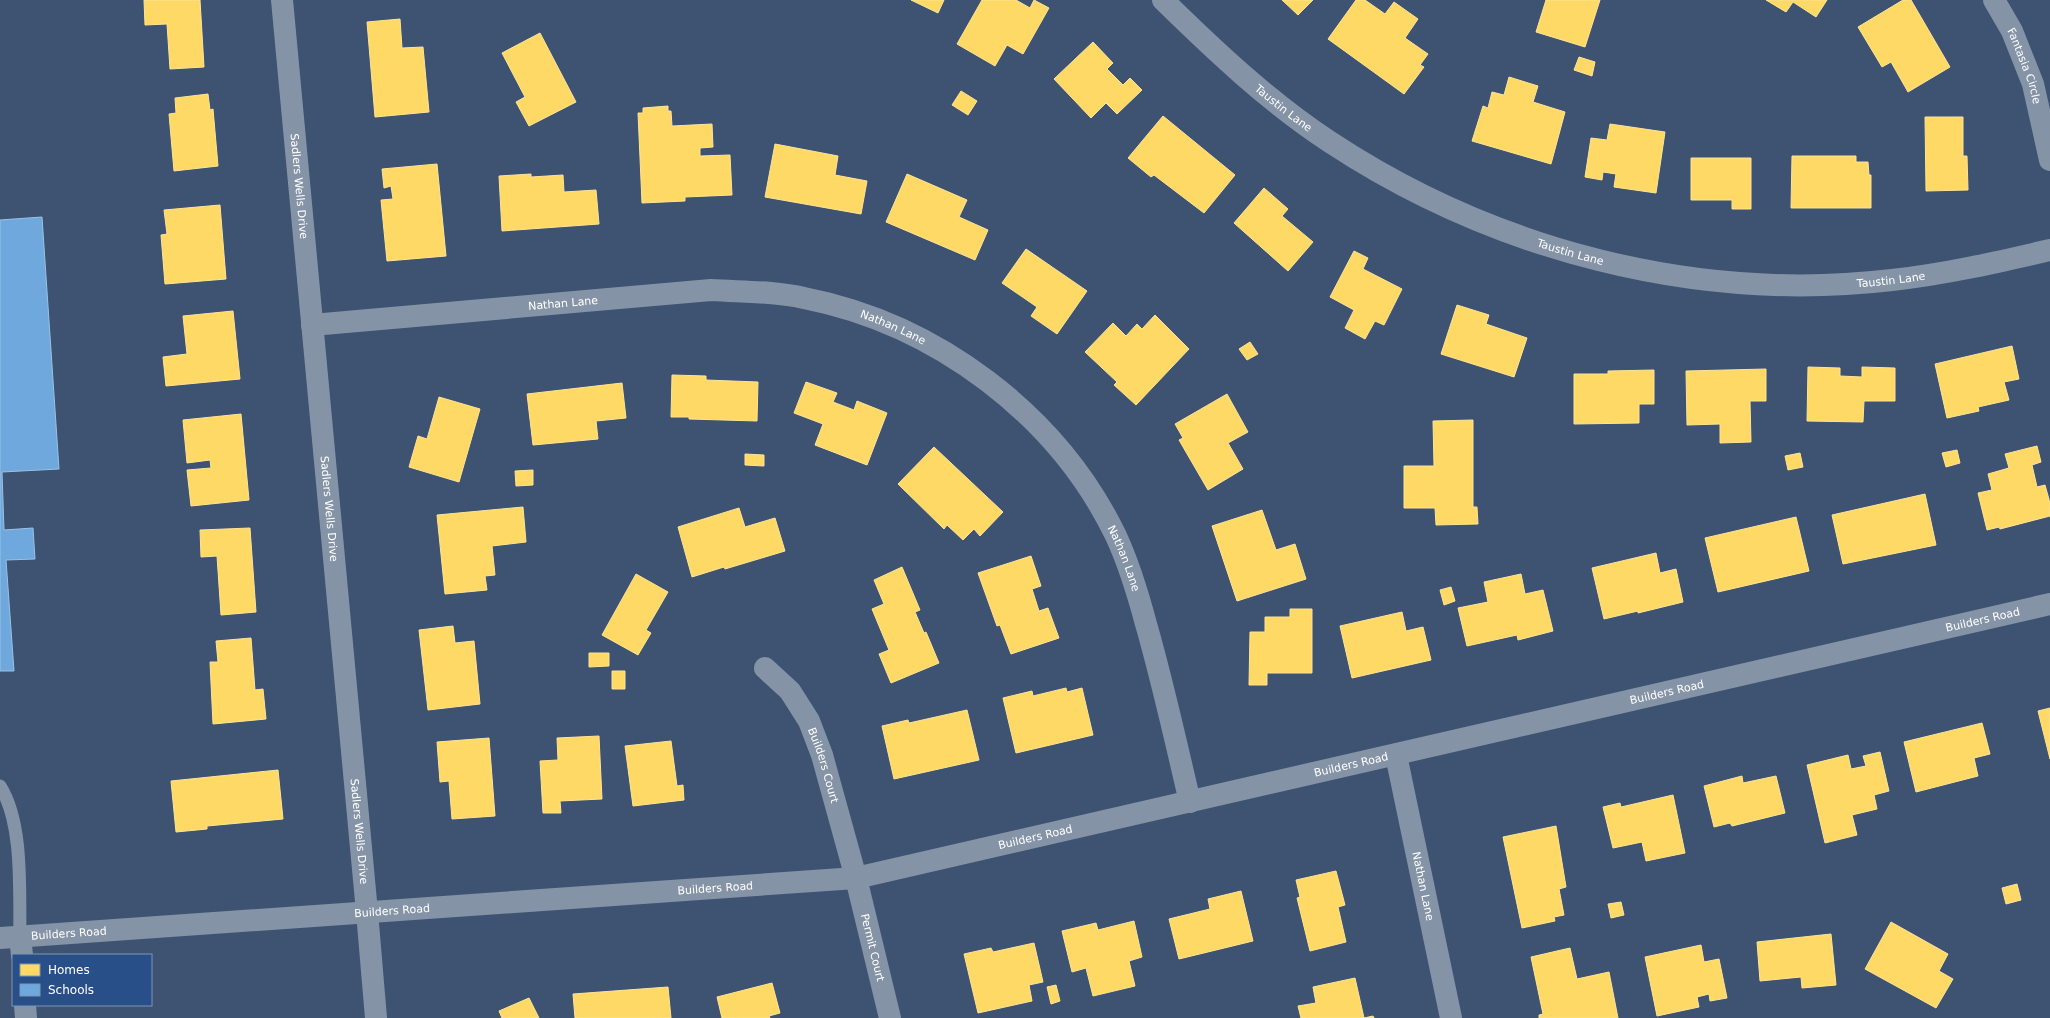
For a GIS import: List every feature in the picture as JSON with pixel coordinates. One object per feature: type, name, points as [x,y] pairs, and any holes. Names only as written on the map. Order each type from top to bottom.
[{"type":"street","name":"Sadlers Wells Drive","points":[[282,0],[376,1018]]},
{"type":"street","name":"Taustin Lane","points":[[1163,0],[1263,92],[1329,142],[1414,192],[1479,222],[1554,248],[1647,272],[1725,282],[1806,285],[1891,281],[1972,268],[2050,250]]},
{"type":"street","name":"Fantasia Circle","points":[[1994,0],[2012,31],[2033,84],[2050,160]]},
{"type":"street","name":"Nathan Lane","points":[[312,325],[711,290],[775,293],[805,298],[858,312],[908,331],[971,368],[1015,403],[1052,440],[1090,490],[1116,536],[1133,578],[1153,649],[1190,802]]},
{"type":"street","name":"Builders Road","points":[[14,943],[367,912],[856,878],[2050,604]]},
{"type":"street","name":"Builders Court","points":[[764,668],[790,692],[810,721],[822,755],[856,878]]},
{"type":"street","name":"Nathan Lane","points":[[1396,755],[1451,1018]]},
{"type":"street","name":"Permit Court","points":[[856,878],[890,1018]]},
{"type":"street","points":[[25,1006],[26,1018]]},
{"type":"lane","points":[[0,786],[12,811],[15,830],[18,870],[14,943]]},
{"type":"building: Homes","points":[[144,0],[200,0],[204,67],[170,69],[167,24],[145,25]]},
{"type":"building: Homes","points":[[911,0],[944,0],[938,13]]},
{"type":"building: Homes","points":[[982,0],[1016,0],[1030,8],[1034,0],[1049,8],[1023,54],[1007,45],[995,66],[957,44]]},
{"type":"building: Homes","points":[[1282,0],[1313,0],[1298,15]]},
{"type":"building: Homes","points":[[1356,0],[1365,0],[1385,14],[1394,2],[1418,19],[1405,38],[1428,54],[1420,65],[1424,67],[1404,94],[1328,39]]},
{"type":"building: Homes","points":[[1546,0],[1600,0],[1585,47],[1536,32]]},
{"type":"building: Homes","points":[[1766,0],[1827,0],[1816,17],[1793,2],[1786,12]]},
{"type":"building: Homes","points":[[1903,0],[1911,0],[1950,67],[1908,92],[1891,62],[1882,67],[1858,27]]},
{"type":"building: Homes","points":[[400,19],[402,48],[423,47],[429,112],[375,117],[367,22]]},
{"type":"building: Homes","points":[[540,33],[576,102],[529,126],[516,102],[525,97],[502,53]]},
{"type":"building: Homes","points":[[1093,42],[1113,63],[1107,69],[1123,85],[1130,78],[1142,90],[1117,114],[1106,103],[1091,118],[1054,79]]},
{"type":"building: Homes","points":[[1579,57],[1595,62],[1592,76],[1574,70]]},
{"type":"building: Homes","points":[[1509,77],[1538,86],[1533,102],[1565,112],[1551,164],[1472,141],[1483,106],[1488,108],[1492,92],[1504,95]]},
{"type":"building: Homes","points":[[961,91],[977,101],[968,115],[952,105]]},
{"type":"building: Homes","points":[[208,94],[210,110],[213,109],[218,166],[174,171],[169,114],[176,113],[175,98]]},
{"type":"building: Homes","points":[[668,106],[668,111],[671,111],[672,126],[712,124],[713,147],[700,148],[700,156],[730,155],[732,195],[685,197],[685,201],[642,203],[638,113],[643,113],[643,108]]},
{"type":"building: Homes","points":[[1163,116],[1235,175],[1204,213],[1154,175],[1151,177],[1128,158]]},
{"type":"building: Homes","points":[[1925,117],[1963,117],[1963,156],[1967,156],[1968,190],[1926,191]]},
{"type":"building: Homes","points":[[1610,124],[1665,132],[1656,193],[1614,187],[1616,174],[1603,172],[1602,180],[1585,177],[1591,138],[1607,140]]},
{"type":"building: Homes","points":[[775,144],[838,156],[835,175],[867,181],[861,214],[765,197]]},
{"type":"building: Homes","points":[[1792,156],[1856,156],[1856,162],[1868,162],[1869,175],[1871,175],[1871,208],[1791,208]]},
{"type":"building: Homes","points":[[1691,158],[1751,158],[1751,209],[1732,209],[1732,200],[1691,200]]},
{"type":"building: Homes","points":[[437,164],[446,256],[387,261],[381,200],[393,199],[391,186],[384,188],[382,169]]},
{"type":"building: Homes","points":[[531,174],[531,177],[563,175],[564,192],[596,190],[599,224],[502,231],[499,176]]},
{"type":"building: Homes","points":[[907,174],[967,200],[959,217],[988,230],[975,260],[886,222]]},
{"type":"building: Homes","points":[[1264,188],[1288,209],[1282,216],[1313,242],[1288,271],[1234,223]]},
{"type":"building: Homes","points":[[220,205],[226,279],[165,284],[161,235],[167,234],[164,210]]},
{"type":"building: Homes","points":[[1026,249],[1087,291],[1057,334],[1031,316],[1037,307],[1002,283]]},
{"type":"building: Homes","points":[[1354,251],[1368,258],[1363,269],[1402,289],[1384,325],[1375,321],[1365,339],[1345,328],[1354,310],[1330,297]]},
{"type":"building: Homes","points":[[1457,305],[1489,315],[1486,324],[1527,338],[1514,377],[1441,354]]},
{"type":"building: Homes","points":[[233,311],[240,379],[166,386],[163,357],[187,354],[183,316]]},
{"type":"building: Homes","points":[[1155,315],[1189,349],[1136,405],[1114,385],[1117,382],[1085,352],[1113,323],[1126,336],[1137,324],[1142,329]]},
{"type":"building: Homes","points":[[1250,342],[1258,354],[1247,360],[1239,349]]},
{"type":"building: Homes","points":[[2012,346],[2019,379],[2004,382],[2009,400],[1978,407],[1979,411],[1947,418],[1935,364]]},
{"type":"building: Homes","points":[[1808,367],[1840,368],[1840,376],[1862,377],[1862,367],[1895,368],[1895,401],[1864,401],[1863,422],[1807,421]]},
{"type":"building: Homes","points":[[1766,369],[1766,401],[1750,401],[1751,442],[1720,443],[1720,424],[1687,425],[1686,371]]},
{"type":"building: Homes","points":[[1654,370],[1654,404],[1639,404],[1639,423],[1574,424],[1574,374],[1608,374],[1608,371]]},
{"type":"building: Homes","points":[[672,375],[706,376],[706,380],[758,382],[757,421],[671,417]]},
{"type":"building: Homes","points":[[806,382],[837,393],[833,402],[854,410],[857,401],[887,413],[867,465],[815,445],[823,424],[794,413]]},
{"type":"building: Homes","points":[[622,383],[626,418],[596,421],[598,439],[533,445],[527,394]]},
{"type":"building: Homes","points":[[1227,394],[1248,432],[1228,443],[1243,469],[1208,490],[1179,440],[1183,438],[1175,424]]},
{"type":"building: Homes","points":[[439,397],[480,409],[459,482],[409,467],[418,436],[427,439]]},
{"type":"building: Homes","points":[[241,414],[249,500],[191,506],[187,470],[211,468],[210,460],[187,463],[183,420]]},
{"type":"building: Homes","points":[[1473,420],[1473,507],[1477,507],[1478,524],[1436,525],[1435,508],[1404,508],[1404,466],[1434,466],[1433,421]]},
{"type":"building: Homes","points":[[2037,446],[2041,462],[2032,465],[2037,487],[2045,485],[2050,503],[2050,516],[2000,529],[1999,527],[1987,530],[1978,493],[1992,490],[1988,474],[2009,468],[2005,454]]},
{"type":"building: Homes","points":[[934,447],[1003,512],[980,536],[974,529],[963,540],[947,525],[944,529],[898,484]]},
{"type":"building: Homes","points":[[1957,450],[1960,463],[1946,467],[1942,453]]},
{"type":"building: Homes","points":[[1800,453],[1803,467],[1788,470],[1785,456]]},
{"type":"building: Homes","points":[[745,454],[764,455],[764,466],[745,465]]},
{"type":"building: Homes","points":[[533,470],[533,485],[516,486],[515,471]]},
{"type":"building: Homes","points":[[1925,494],[1936,545],[1843,564],[1832,515]]},
{"type":"building: Homes","points":[[523,507],[526,542],[492,546],[495,575],[485,576],[487,590],[445,594],[437,515]]},
{"type":"building: Homes","points":[[739,508],[745,527],[775,518],[785,551],[692,577],[678,527]]},
{"type":"building: Homes","points":[[1262,510],[1276,550],[1295,544],[1306,579],[1237,601],[1212,526]]},
{"type":"building: Homes","points":[[1796,517],[1809,571],[1718,592],[1705,538]]},
{"type":"building: Homes","points":[[250,528],[256,612],[221,615],[217,556],[201,557],[200,530]]},
{"type":"building: Homes","points":[[1656,553],[1660,573],[1676,569],[1683,602],[1638,613],[1638,611],[1604,619],[1592,568]]},
{"type":"building: Homes","points":[[1031,556],[1041,586],[1032,589],[1039,611],[1048,608],[1059,638],[1011,654],[1000,625],[997,626],[978,573]]},
{"type":"building: Homes","points":[[902,567],[920,610],[915,612],[924,633],[926,632],[939,663],[891,683],[879,654],[889,650],[872,609],[884,604],[874,580]]},
{"type":"building: Homes","points":[[636,574],[668,592],[646,630],[651,633],[638,655],[602,635]]},
{"type":"building: Homes","points":[[1521,574],[1525,594],[1543,590],[1553,631],[1518,640],[1517,635],[1467,646],[1458,608],[1488,602],[1484,582]]},
{"type":"building: Homes","points":[[1451,587],[1455,601],[1444,605],[1440,590]]},
{"type":"building: Homes","points":[[1290,609],[1312,609],[1312,673],[1267,673],[1267,685],[1249,685],[1250,632],[1265,632],[1265,617],[1290,617]]},
{"type":"building: Homes","points":[[1402,612],[1406,631],[1423,627],[1431,660],[1352,678],[1340,626]]},
{"type":"building: Homes","points":[[453,626],[455,643],[474,641],[480,704],[428,710],[419,630]]},
{"type":"building: Homes","points":[[251,638],[255,690],[263,689],[266,719],[213,724],[210,662],[218,662],[216,641]]},
{"type":"building: Homes","points":[[589,653],[609,653],[609,666],[589,667]]},
{"type":"building: Homes","points":[[612,671],[625,671],[625,689],[612,689]]},
{"type":"building: Homes","points":[[1066,688],[1067,692],[1082,688],[1093,735],[1016,753],[1003,698],[1032,691],[1033,696]]},
{"type":"building: Homes","points":[[2050,708],[2050,759],[2038,711]]},
{"type":"building: Homes","points":[[967,710],[979,760],[894,779],[882,726],[908,720],[909,723]]},
{"type":"building: Homes","points":[[1982,723],[1990,754],[1974,758],[1978,776],[1916,792],[1904,742]]},
{"type":"building: Homes","points":[[599,736],[602,799],[560,801],[561,813],[543,813],[540,761],[558,760],[557,738]]},
{"type":"building: Homes","points":[[489,738],[495,816],[452,819],[449,781],[440,782],[437,742]]},
{"type":"building: Homes","points":[[671,741],[677,786],[683,785],[684,800],[633,806],[625,746]]},
{"type":"building: Homes","points":[[1880,752],[1889,791],[1874,795],[1877,809],[1852,815],[1857,835],[1825,843],[1807,765],[1848,755],[1851,769],[1866,766],[1863,756]]},
{"type":"building: Homes","points":[[278,770],[283,819],[207,826],[207,829],[176,832],[171,781]]},
{"type":"building: Homes","points":[[1742,776],[1743,783],[1776,776],[1785,813],[1732,826],[1730,823],[1714,827],[1704,786]]},
{"type":"building: Homes","points":[[1673,795],[1685,853],[1646,861],[1642,842],[1613,848],[1603,807],[1620,803],[1621,807]]},
{"type":"building: Homes","points":[[1556,826],[1566,887],[1559,889],[1564,915],[1554,917],[1555,921],[1522,928],[1503,837]]},
{"type":"building: Homes","points":[[1336,871],[1345,905],[1338,907],[1346,942],[1310,951],[1297,898],[1300,897],[1296,880]]},
{"type":"building: Homes","points":[[2017,884],[2021,900],[2006,904],[2002,888]]},
{"type":"building: Homes","points":[[1241,891],[1253,941],[1179,959],[1169,919],[1210,909],[1208,899]]},
{"type":"building: Homes","points":[[1621,902],[1624,915],[1611,918],[1608,904]]},
{"type":"building: Homes","points":[[1134,921],[1142,957],[1129,961],[1135,986],[1093,996],[1086,968],[1072,972],[1062,931],[1096,923],[1098,930]]},
{"type":"building: Homes","points":[[1891,922],[1948,954],[1939,971],[1953,979],[1936,1008],[1865,969]]},
{"type":"building: Homes","points":[[1831,934],[1836,985],[1802,988],[1801,977],[1760,981],[1757,942]]},
{"type":"building: Homes","points":[[1034,943],[1043,982],[1029,985],[1032,1001],[978,1013],[964,954],[991,948],[993,952]]},
{"type":"building: Homes","points":[[1701,945],[1704,962],[1719,959],[1727,998],[1710,1001],[1709,994],[1697,997],[1699,1007],[1657,1016],[1645,957]]},
{"type":"building: Homes","points":[[1570,948],[1577,979],[1609,972],[1618,1018],[1539,1018],[1539,1015],[1543,1014],[1531,957]]},
{"type":"building: Homes","points":[[1355,978],[1364,1018],[1301,1018],[1298,1006],[1316,1003],[1313,987]]},
{"type":"building: Homes","points":[[772,983],[780,1013],[769,1016],[770,1018],[722,1018],[717,997]]},
{"type":"building: Homes","points":[[1056,985],[1060,1001],[1051,1004],[1047,987]]},
{"type":"building: Homes","points":[[668,987],[671,1018],[575,1018],[573,994]]},
{"type":"building: Homes","points":[[529,998],[539,1018],[502,1018],[499,1011]]},
{"type":"building: Schools","points":[[42,217],[59,469],[2,472],[4,530],[33,528],[35,559],[6,560],[14,671],[0,671],[0,220]]}]
